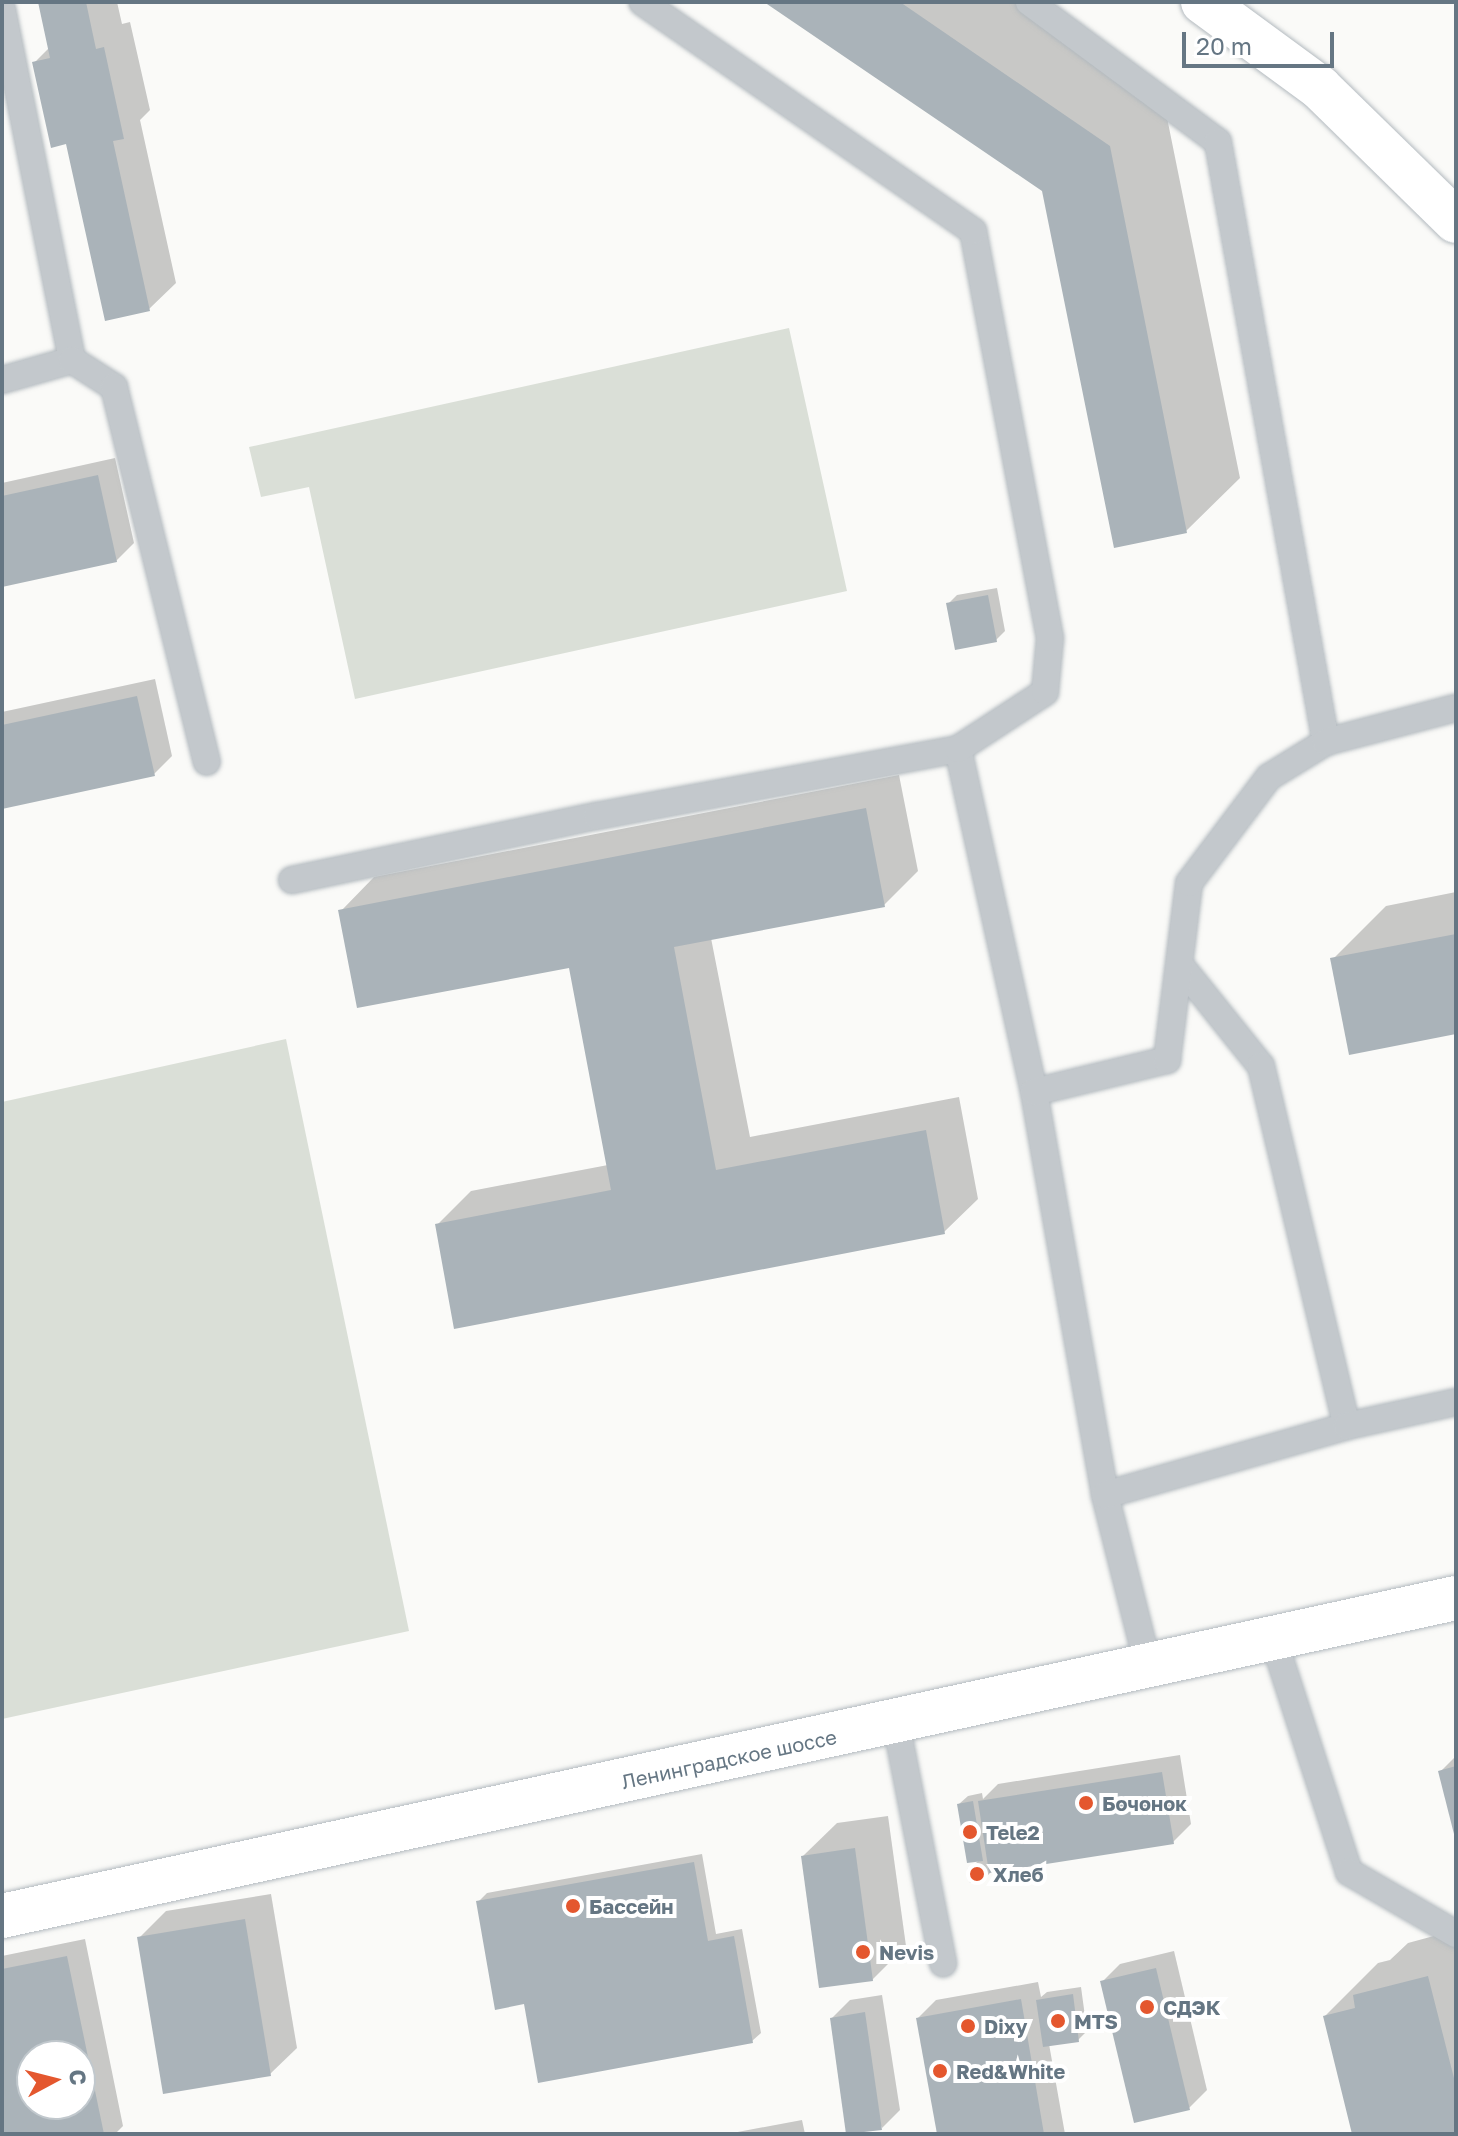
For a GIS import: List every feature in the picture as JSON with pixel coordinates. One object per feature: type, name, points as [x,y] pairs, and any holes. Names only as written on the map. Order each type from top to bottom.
[{"type":"main road","points":[[1203,2],[1320,88],[1456,221]]},
{"type":"main road","name":"Ленинградское шоссе","points":[[2,1916],[896,1723],[1456,1598]]},
{"type":"lane","points":[[292,880],[597,816],[958,749],[1045,692],[1050,638],[973,231],[642,2]]},
{"type":"lane","points":[[1029,2],[1218,142],[1326,742]]},
{"type":"lane","points":[[2,9],[72,360],[114,387],[207,762]]},
{"type":"lane","points":[[2,380],[72,360]]},
{"type":"lane","points":[[1034,1092],[1167,1060],[1189,883],[1269,777],[1326,742],[1456,708]]},
{"type":"lane","points":[[958,749],[1034,1092],[1105,1495],[1148,1665]]},
{"type":"lane","points":[[1180,965],[1261,1066],[1347,1426]]},
{"type":"lane","points":[[1105,1495],[1347,1426],[1456,1402]]},
{"type":"lane","points":[[1273,1638],[1349,1872],[1456,1934]]},
{"type":"lane","points":[[896,1723],[943,1963]]},
{"type":"shaded area","points":[[789,328],[847,591],[355,699],[309,487],[261,497],[249,447]]},
{"type":"shaded area","points":[[286,1039],[409,1631],[2,1719],[2,1102]]},
{"type":"building","points":[[38,2],[86,2],[96,49],[104,47],[124,139],[113,141],[150,311],[105,321],[66,144],[51,148],[32,62],[50,58]]},
{"type":"building","points":[[764,2],[900,2],[1110,146],[1187,533],[1114,548],[1042,191]]},
{"type":"building","points":[[98,475],[117,562],[2,587],[2,496]]},
{"type":"building","points":[[988,595],[997,642],[955,650],[946,603]]},
{"type":"building","points":[[137,696],[155,776],[2,809],[2,725]]},
{"type":"building","points":[[866,808],[885,907],[674,947],[716,1170],[926,1130],[945,1234],[454,1329],[435,1224],[611,1190],[569,968],[357,1008],[338,910]]},
{"type":"building","points":[[1456,934],[1456,1034],[1349,1055],[1330,958]]},
{"type":"building","points":[[1456,1766],[1456,1837],[1455,1838],[1438,1771]]},
{"type":"building","points":[[1162,1772],[1174,1844],[989,1873],[978,1801]]},
{"type":"building","name":"Tele2","points":[[973,1801],[983,1861],[967,1863],[957,1804]]},
{"type":"building","points":[[855,1848],[873,1981],[819,1988],[801,1856]]},
{"type":"building","points":[[694,1862],[708,1941],[734,1936],[753,2043],[538,2083],[524,2004],[495,2010],[476,1901]]},
{"type":"building","name":"Хлеб","points":[[984,1865],[987,1878],[970,1883],[967,1869]]},
{"type":"building","points":[[245,1919],[271,2076],[163,2094],[137,1937]]},
{"type":"building","points":[[67,1956],[84,2040],[16,2040],[16,2120],[96,2120],[96,2096],[104,2134],[2,2134],[2,1969]]},
{"type":"building","points":[[1156,1968],[1190,2110],[1134,2123],[1100,1981]]},
{"type":"building","points":[[1428,1976],[1456,2086],[1456,2134],[1352,2134],[1323,2016],[1355,2008],[1353,1995]]},
{"type":"building","name":"MTS","points":[[1073,1994],[1079,2042],[1043,2047],[1036,2000]]},
{"type":"building","points":[[1021,1999],[1044,2134],[937,2134],[916,2018]]},
{"type":"building","points":[[865,2012],[882,2130],[846,2134],[830,2018]]},
{"type":"place","name":"Бочонок","points":[[1086,1803]]},
{"type":"place","name":"Tele2","points":[[970,1832]]},
{"type":"place","name":"Хлеб","points":[[977,1874]]},
{"type":"place","name":"Бассейн","points":[[573,1906]]},
{"type":"place","name":"Nevis","points":[[863,1952]]},
{"type":"place","name":"СДЭК","points":[[1147,2007]]},
{"type":"place","name":"MTS","points":[[1058,2021]]},
{"type":"place","name":"Dixy","points":[[968,2026]]},
{"type":"place","name":"Red&White","points":[[940,2071]]}]
